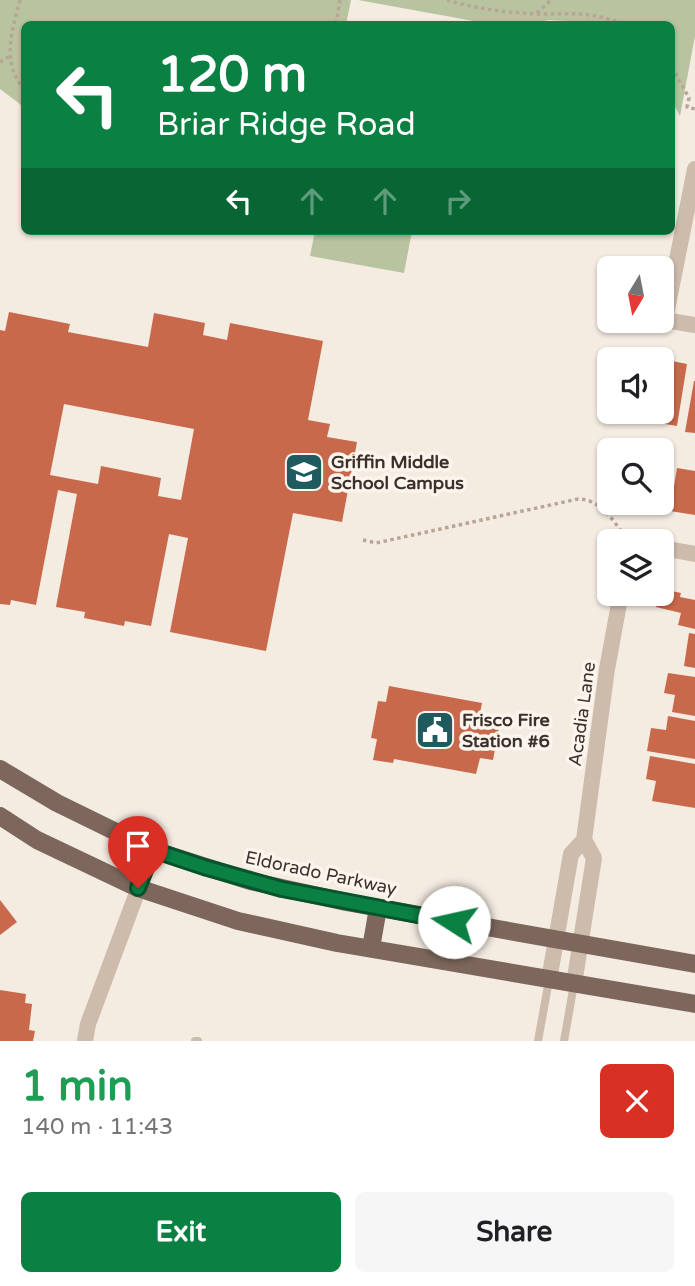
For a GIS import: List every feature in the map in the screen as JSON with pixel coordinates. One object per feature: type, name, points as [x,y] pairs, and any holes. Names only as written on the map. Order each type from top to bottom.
[{"type":"main road","name":"Eldorado Parkway","points":[[0,769],[57,803],[153,850],[282,889],[555,941],[695,964]]},
{"type":"main road","points":[[0,816],[37,840],[138,888],[239,920],[371,948],[695,1004]]},
{"type":"main road","points":[[371,948],[378,908]]},
{"type":"street","points":[[695,169],[666,320],[695,325]]},
{"type":"street","points":[[674,550],[695,554]]},
{"type":"street","name":"Acadia Lane","points":[[573,984],[594,858],[584,840],[607,669],[619,606]]},
{"type":"street","name":"Acadia Lane","points":[[549,980],[570,854],[584,840]]},
{"type":"street","points":[[85,1041],[88,1024],[153,850]]},
{"type":"lane","points":[[538,1041],[549,980]]},
{"type":"lane","points":[[564,1041],[573,984]]},
{"type":"path","points":[[20,0],[10,56],[13,71],[21,84]]},
{"type":"path","points":[[336,21],[340,0]]},
{"type":"path","points":[[447,0],[510,13],[584,13],[615,21]]},
{"type":"path","points":[[537,13],[551,0]]},
{"type":"path","points":[[0,62],[10,56]]},
{"type":"path","points":[[675,72],[689,97],[687,107],[695,109]]},
{"type":"path","points":[[363,540],[376,543],[578,499],[598,503],[619,529]]},
{"type":"green space","points":[[0,0],[351,0],[347,21],[21,21],[21,106],[0,89]]},
{"type":"green space","points":[[358,0],[695,0],[695,36],[680,116],[675,107],[675,21],[474,21]]},
{"type":"green space","points":[[314,235],[411,235],[404,273],[310,256]]},
{"type":"building","points":[[9,312],[70,324],[68,332],[148,347],[154,313],[205,323],[203,335],[227,340],[230,323],[323,341],[308,420],[330,424],[327,437],[357,442],[342,522],[293,513],[266,651],[170,632],[188,538],[169,534],[151,626],[125,621],[124,626],[84,618],[85,612],[56,607],[77,494],[58,490],[36,605],[11,600],[10,605],[0,604],[0,330],[5,331]],"holes":[[[64,404],[194,429],[181,500],[158,496],[161,478],[101,466],[98,484],[50,475]]]},
{"type":"building","points":[[674,361],[687,364],[677,426],[665,424],[674,424]]},
{"type":"building","points":[[695,381],[695,433],[685,432]]},
{"type":"building","points":[[677,468],[695,471],[695,515],[674,512]]},
{"type":"building","points":[[674,592],[681,593],[680,597],[695,600],[695,629],[678,625],[681,613],[656,607],[674,606]]},
{"type":"building","points":[[689,633],[695,634],[695,668],[684,666]]},
{"type":"building","points":[[668,673],[695,677],[695,716],[672,712],[675,695],[664,693]]},
{"type":"building","name":"Frisco Fire Station #6","points":[[389,686],[482,703],[479,718],[500,722],[493,760],[480,758],[476,774],[394,759],[393,763],[373,760],[377,739],[371,738],[378,701],[386,702]]},
{"type":"building","points":[[668,716],[695,721],[695,759],[647,751],[651,728],[666,730]]},
{"type":"building","points":[[650,756],[695,764],[695,808],[652,801],[656,781],[646,779]]},
{"type":"building","points":[[0,900],[17,922],[0,935]]},
{"type":"building","points":[[0,990],[26,994],[25,1003],[32,1004],[29,1030],[35,1031],[33,1041],[0,1041]]},
{"type":"place","name":"Griffin Middle School Campus","points":[[304,472]]},
{"type":"place","name":"Frisco Fire Station #6","points":[[435,730]]},
{"type":"route","points":[[138,888],[153,850],[282,889],[454,922]]}]
